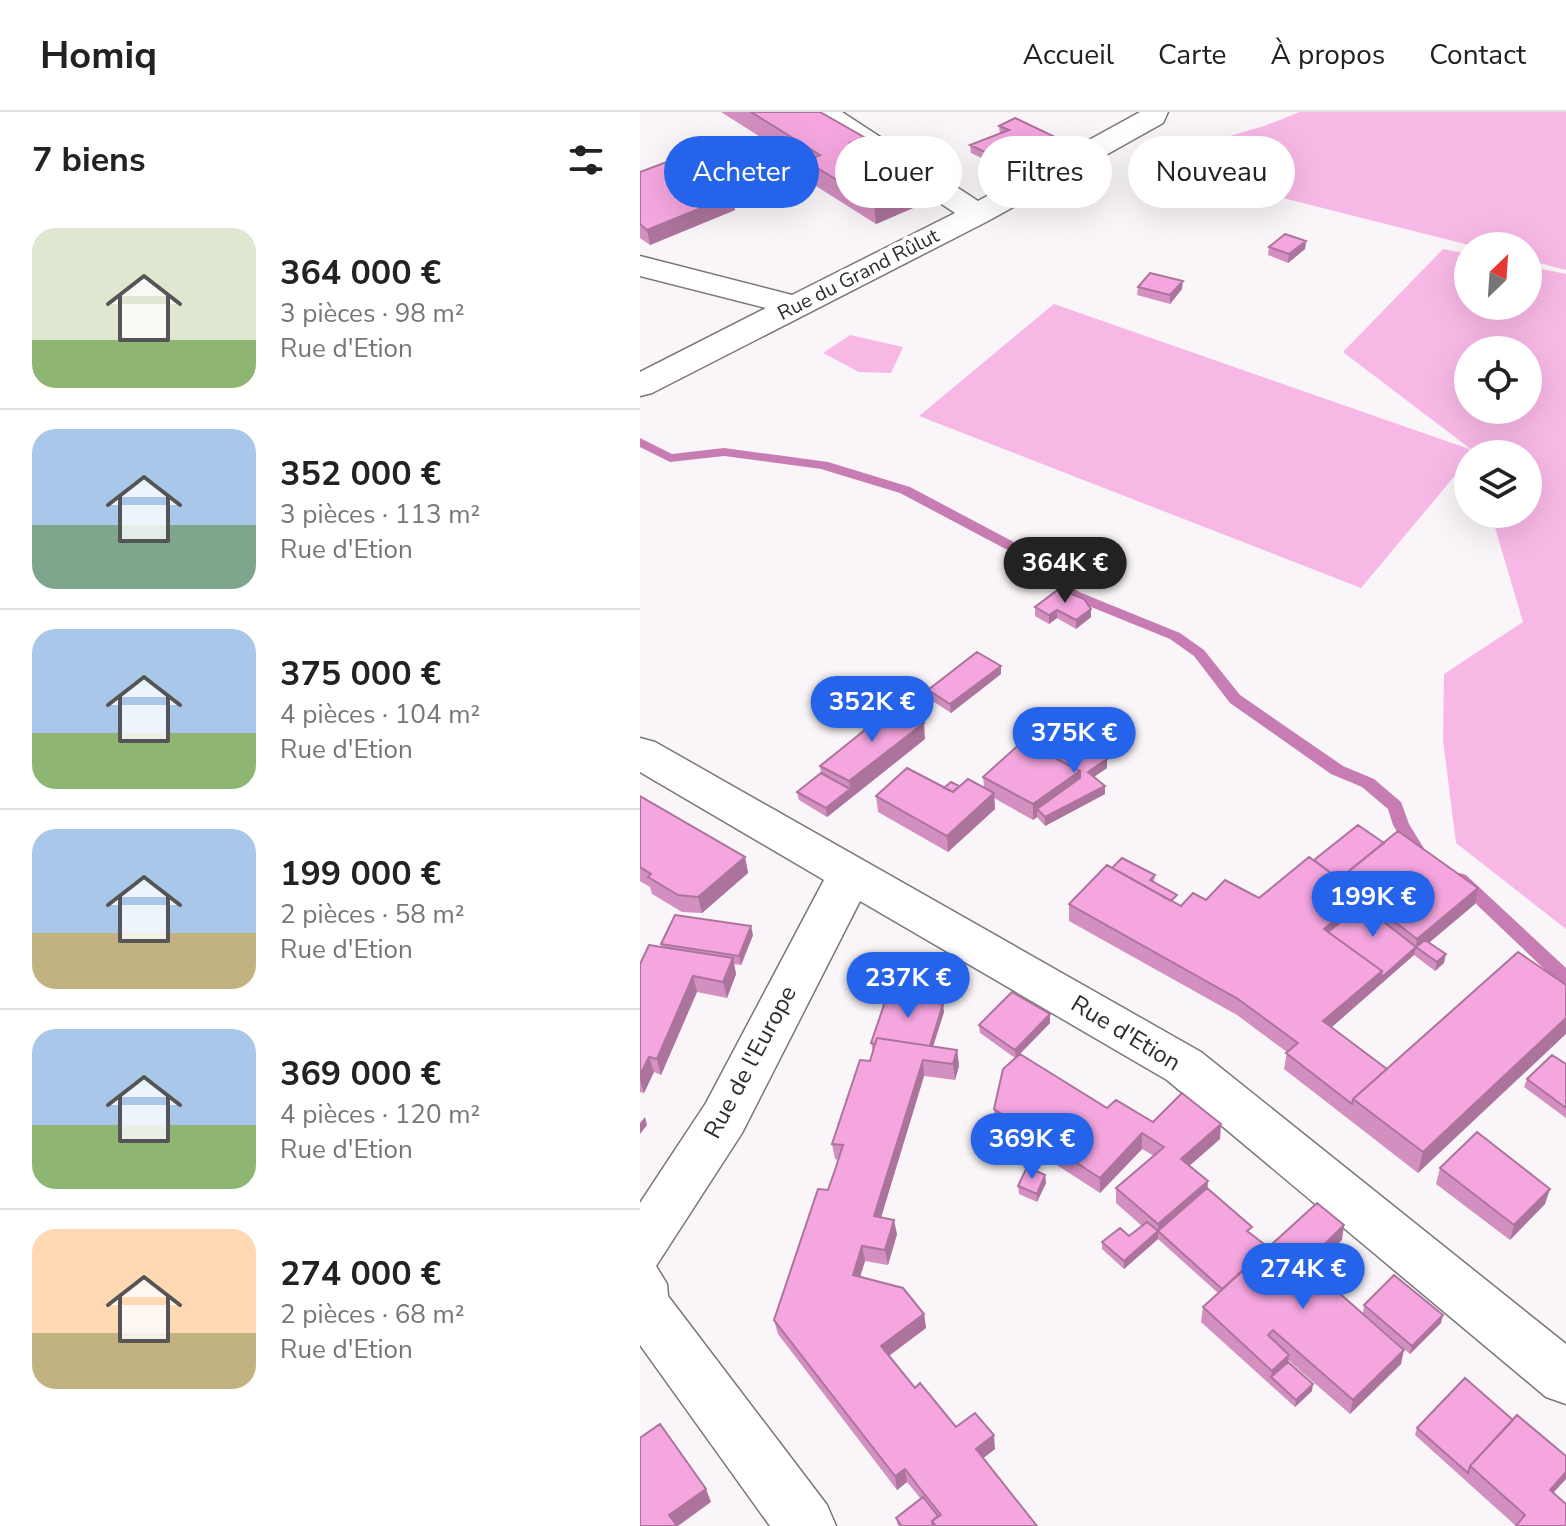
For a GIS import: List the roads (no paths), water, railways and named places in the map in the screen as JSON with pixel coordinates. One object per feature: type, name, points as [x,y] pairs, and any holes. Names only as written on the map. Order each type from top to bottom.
[{"type":"street","points":[[823,112],[977,214]]},
{"type":"street","name":"Rue du Grand Rûlut","points":[[640,386],[977,214],[1118,138],[1153,117],[1154,112]]},
{"type":"street","points":[[640,266],[797,306]]},
{"type":"street","name":"Rue d'Etion","points":[[640,753],[1184,1066],[1566,1378]]},
{"type":"street","name":"Rue de l'Europe","points":[[640,1248],[724,1118],[836,897],[856,875]]},
{"type":"street","points":[[640,1284],[642,1304],[806,1526]]},
{"type":"waterway","points":[[640,442],[670,458],[724,452],[823,465],[905,490],[1020,551],[1074,595],[1175,636],[1199,653],[1235,699],[1337,770],[1368,783],[1395,806],[1401,825],[1420,855]]},
{"type":"waterway","points":[[1460,879],[1566,979]]}]
